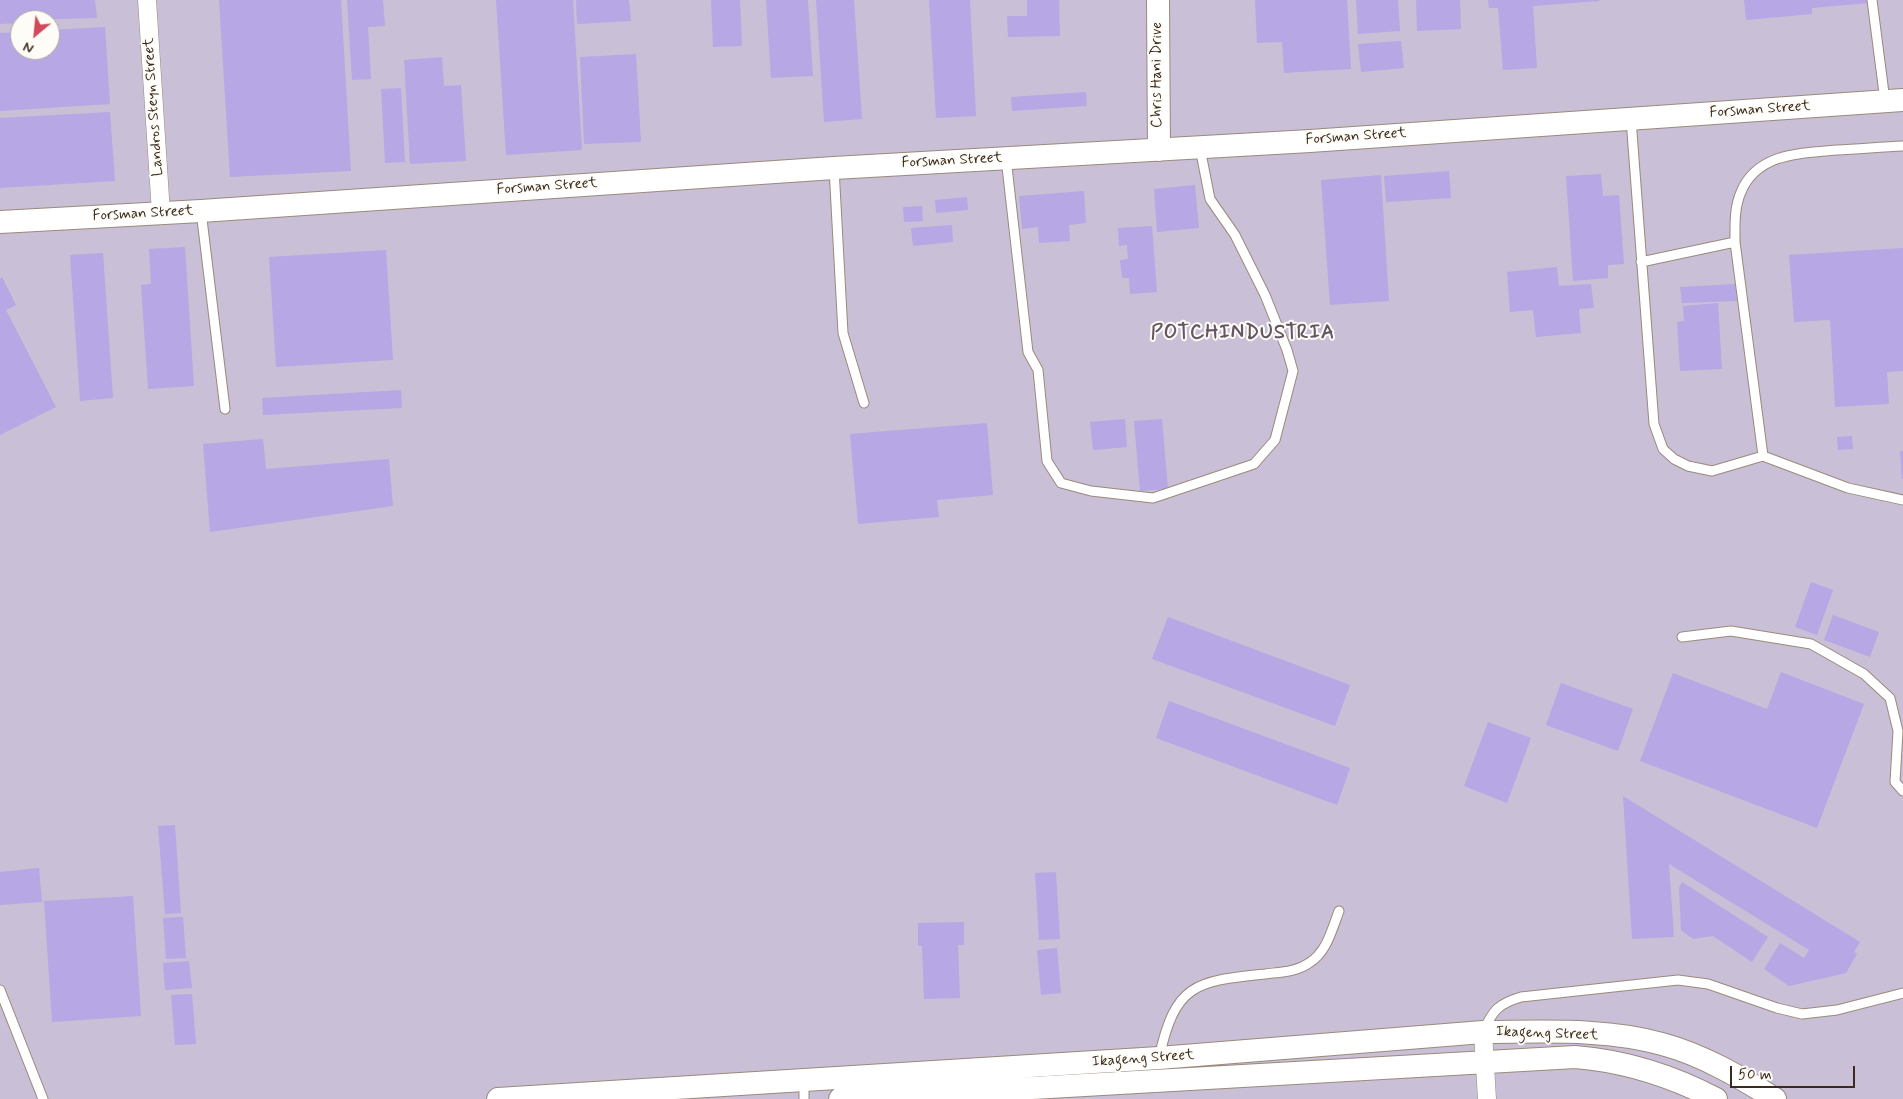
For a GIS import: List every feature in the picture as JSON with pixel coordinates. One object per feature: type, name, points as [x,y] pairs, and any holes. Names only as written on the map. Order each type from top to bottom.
[{"type":"street","name":"Landros Steyn Street","points":[[147,0],[160,213]]},
{"type":"street","name":"Chris Hani Drive","points":[[1158,0],[1159,150]]},
{"type":"street","name":"Forsman Street","points":[[0,222],[201,211],[834,168],[1159,150],[1894,101]]},
{"type":"street","name":"Ikageng Street","points":[[840,1099],[1160,1069],[1252,1051],[1483,1032],[1585,1034],[1631,1038],[1662,1044],[1721,1067],[1776,1099]]},
{"type":"street","points":[[1483,1032],[1487,1099]]},
{"type":"street","points":[[1252,1051],[1254,1075]]},
{"type":"street","name":"Ikageng Street","points":[[498,1099],[804,1089],[1160,1069],[1254,1075],[1575,1057],[1601,1059],[1659,1074],[1716,1099]]},
{"type":"lane","points":[[1872,0],[1894,101]]},
{"type":"lane","points":[[1631,119],[1654,424],[1663,449],[1688,466],[1712,471],[1763,456],[1848,488],[1903,500]]},
{"type":"lane","points":[[1763,456],[1735,242],[1737,202],[1750,177],[1760,167],[1776,159],[1798,153],[1903,146]]},
{"type":"lane","points":[[1006,158],[1028,352],[1038,370],[1047,461],[1061,483],[1091,491],[1153,498],[1254,464],[1276,440],[1292,371],[1287,350],[1265,295],[1235,235],[1210,199],[1200,147]]},
{"type":"lane","points":[[834,168],[843,332],[864,403]]},
{"type":"lane","points":[[201,211],[225,409]]},
{"type":"lane","points":[[1641,262],[1735,242]]},
{"type":"lane","points":[[1682,637],[1731,631],[1811,644],[1864,674],[1890,698],[1898,731],[1895,782],[1903,791]]},
{"type":"lane","points":[[1160,1069],[1164,1033],[1180,1001],[1187,993],[1207,982],[1293,971],[1310,962],[1324,948],[1339,911]]},
{"type":"lane","points":[[1483,1032],[1489,1018],[1504,1002],[1521,997],[1650,982],[1678,980],[1708,984],[1802,1014],[1837,1010],[1903,993]]},
{"type":"lane","points":[[0,990],[43,1099]]},
{"type":"shaded area","name":"POTCHINDUSTRIA","points":[[0,0],[1903,0],[1903,1099],[0,1099]]},
{"type":"building","points":[[0,0],[95,0],[97,18],[60,19],[60,10],[10,10],[10,24],[0,24]]},
{"type":"building","points":[[219,0],[341,0],[351,171],[230,177]]},
{"type":"building","points":[[347,0],[383,0],[385,26],[368,27],[371,79],[352,80]]},
{"type":"building","points":[[496,0],[573,0],[582,150],[506,155]]},
{"type":"building","points":[[576,0],[629,0],[631,21],[577,24]]},
{"type":"building","points":[[711,0],[740,0],[742,46],[713,47]]},
{"type":"building","points":[[766,0],[808,0],[813,76],[771,78]]},
{"type":"building","points":[[816,0],[854,0],[862,119],[824,122]]},
{"type":"building","points":[[929,0],[970,0],[976,116],[936,118]]},
{"type":"building","points":[[1027,0],[1059,0],[1060,36],[1008,37],[1007,16],[1027,16]]},
{"type":"building","points":[[1255,0],[1347,0],[1351,69],[1284,73],[1282,42],[1257,43]]},
{"type":"building","points":[[1356,0],[1398,0],[1400,31],[1358,34]]},
{"type":"building","points":[[1416,0],[1460,0],[1461,29],[1417,31]]},
{"type":"building","points":[[1488,0],[1599,1],[1533,6],[1537,68],[1503,70],[1498,8],[1489,8]]},
{"type":"building","points":[[1744,0],[1868,0],[1869,3],[1812,8],[1812,14],[1746,20]]},
{"type":"building","points":[[105,27],[110,104],[0,111],[0,33],[10,32],[10,60],[60,60],[60,29]]},
{"type":"building","points":[[1401,41],[1404,68],[1361,72],[1358,44]]},
{"type":"building","points":[[636,54],[641,142],[584,144],[580,57]]},
{"type":"building","points":[[442,57],[444,86],[461,85],[466,161],[410,164],[404,60]]},
{"type":"building","points":[[401,88],[405,162],[385,163],[381,89]]},
{"type":"building","points":[[1086,92],[1087,106],[1012,111],[1011,97]]},
{"type":"building","points":[[110,112],[115,181],[0,188],[0,118]]},
{"type":"building","points":[[1449,171],[1451,198],[1386,202],[1384,176]]},
{"type":"building","points":[[1601,174],[1603,196],[1619,195],[1624,264],[1608,265],[1608,278],[1573,281],[1566,176]]},
{"type":"building","points":[[1381,175],[1389,301],[1330,305],[1321,180]]},
{"type":"building","points":[[1195,185],[1199,228],[1157,232],[1154,189]]},
{"type":"building","points":[[1084,191],[1086,223],[1069,225],[1070,241],[1039,243],[1038,227],[1022,229],[1019,196]]},
{"type":"building","points":[[967,197],[968,210],[936,213],[935,200]]},
{"type":"building","points":[[922,206],[923,221],[904,222],[903,207]]},
{"type":"building","points":[[952,225],[953,242],[913,246],[911,228]]},
{"type":"building","points":[[1152,226],[1157,292],[1130,294],[1129,278],[1122,278],[1120,260],[1128,259],[1127,245],[1119,246],[1118,228]]},
{"type":"building","points":[[185,247],[194,386],[148,389],[141,285],[151,284],[149,249]]},
{"type":"building","points":[[1903,248],[1903,371],[1887,372],[1889,404],[1835,407],[1830,320],[1794,322],[1789,255]]},
{"type":"building","points":[[386,250],[393,360],[276,367],[269,257]]},
{"type":"building","points":[[103,253],[113,398],[80,401],[70,255]]},
{"type":"building","points":[[1557,267],[1559,286],[1591,284],[1594,308],[1579,309],[1581,333],[1536,337],[1533,310],[1510,312],[1507,272]]},
{"type":"building","points":[[2,277],[16,305],[6,310],[56,407],[0,435],[0,279]]},
{"type":"building","points":[[1735,284],[1737,301],[1682,303],[1680,287]]},
{"type":"building","points":[[1718,303],[1722,369],[1680,371],[1677,322],[1684,321],[1683,306]]},
{"type":"building","points":[[401,390],[402,408],[263,415],[262,398]]},
{"type":"building","points":[[1125,419],[1127,447],[1093,450],[1090,422]]},
{"type":"building","points":[[1162,419],[1168,489],[1140,491],[1134,421]]},
{"type":"building","points":[[987,423],[993,495],[937,500],[939,517],[858,524],[850,434]]},
{"type":"building","points":[[1852,436],[1853,449],[1838,450],[1837,437]]},
{"type":"building","points":[[263,439],[266,469],[389,459],[393,506],[210,532],[203,444]]},
{"type":"building","points":[[1900,451],[1903,451],[1903,479],[1902,479]]},
{"type":"building","points":[[1811,582],[1833,590],[1817,635],[1795,627]]},
{"type":"building","points":[[1833,615],[1879,632],[1870,657],[1824,640]]},
{"type":"building","points":[[1168,617],[1350,685],[1335,726],[1152,659]]},
{"type":"building","points":[[1781,672],[1864,704],[1817,828],[1640,761],[1673,673],[1767,709]]},
{"type":"building","points":[[1561,683],[1633,709],[1618,751],[1546,725]]},
{"type":"building","points":[[1169,701],[1350,768],[1337,805],[1156,738]]},
{"type":"building","points":[[1488,722],[1531,738],[1507,803],[1464,786]]},
{"type":"building","points":[[1623,796],[1860,942],[1854,952],[1857,954],[1846,973],[1789,986],[1764,969],[1780,943],[1804,958],[1809,950],[1669,864],[1674,937],[1632,939]]},
{"type":"building","points":[[175,825],[181,913],[165,914],[158,826]]},
{"type":"building","points":[[39,868],[42,902],[0,905],[0,872]]},
{"type":"building","points":[[1056,872],[1060,939],[1039,940],[1035,873]]},
{"type":"building","points":[[1682,882],[1768,937],[1752,962],[1713,936],[1693,939],[1681,930],[1679,888]]},
{"type":"building","points":[[133,896],[141,1016],[52,1022],[44,901]]},
{"type":"building","points":[[183,917],[186,958],[166,959],[163,918]]},
{"type":"building","points":[[964,922],[964,945],[958,945],[960,998],[924,999],[922,946],[918,946],[918,923]]},
{"type":"building","points":[[1057,948],[1061,993],[1041,995],[1037,950]]},
{"type":"building","points":[[189,961],[192,988],[165,990],[163,963]]},
{"type":"building","points":[[192,994],[196,1044],[175,1045],[171,995]]},
{"type":"district","name":"POTCHINDUSTRIA","points":[[1243,334]]}]
